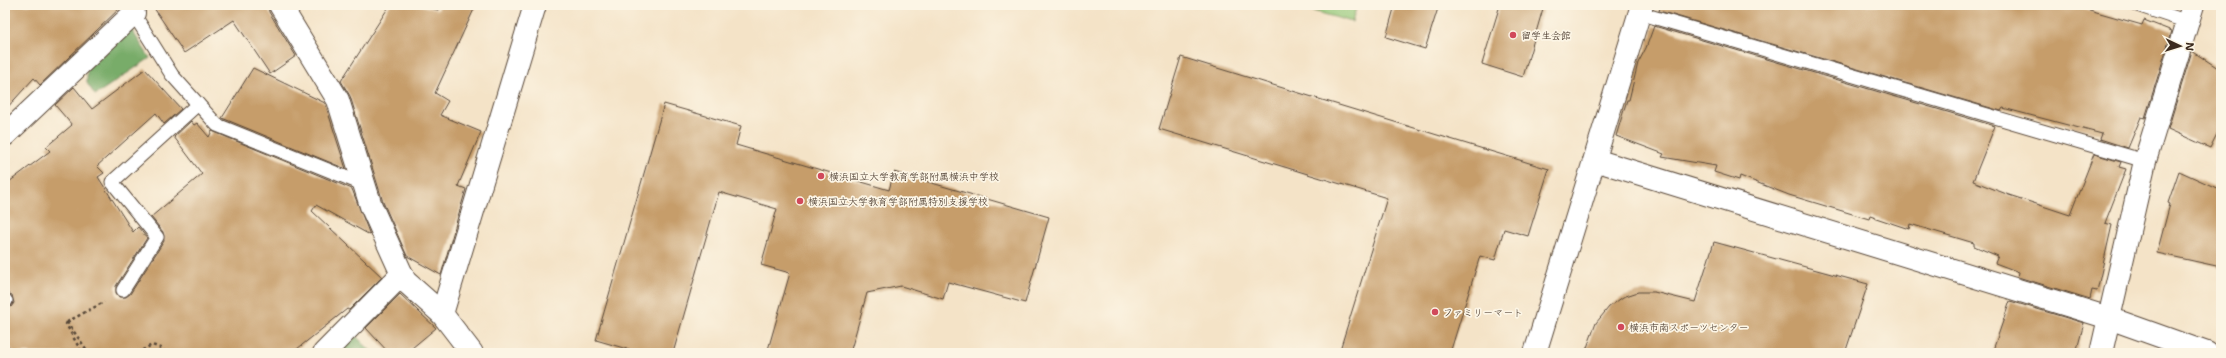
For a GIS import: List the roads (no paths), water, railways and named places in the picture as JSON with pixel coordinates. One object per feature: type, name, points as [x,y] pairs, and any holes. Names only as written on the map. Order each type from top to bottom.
[{"type":"street","points":[[280,5],[338,100],[371,206],[405,281],[442,314],[472,353]]},
{"type":"street","points":[[442,314],[534,5]]},
{"type":"street","points":[[5,135],[131,9]]},
{"type":"street","points":[[1535,353],[1640,9]]},
{"type":"street","points":[[2101,353],[2145,161],[2190,14]]},
{"type":"street","points":[[1595,160],[2109,318],[2207,353]]},
{"type":"street","points":[[324,353],[402,274]]},
{"type":"lane","points":[[2137,5],[2190,14]]},
{"type":"lane","points":[[131,9],[172,75],[217,125],[365,185]]},
{"type":"lane","points":[[1640,9],[2145,161]]},
{"type":"lane","points":[[123,290],[157,237],[112,182],[198,104]]},
{"type":"place","name":"留学生会館","points":[[1513,35]]},
{"type":"place","name":"横浜国立大学教育学部附属横浜中学校","points":[[821,176]]},
{"type":"place","name":"横浜国立大学教育学部附属特別支援学校","points":[[800,201]]},
{"type":"place","name":"ファミリーマート","points":[[1435,312]]},
{"type":"place","name":"横浜市南スポーツセンター","points":[[1621,327]]}]
